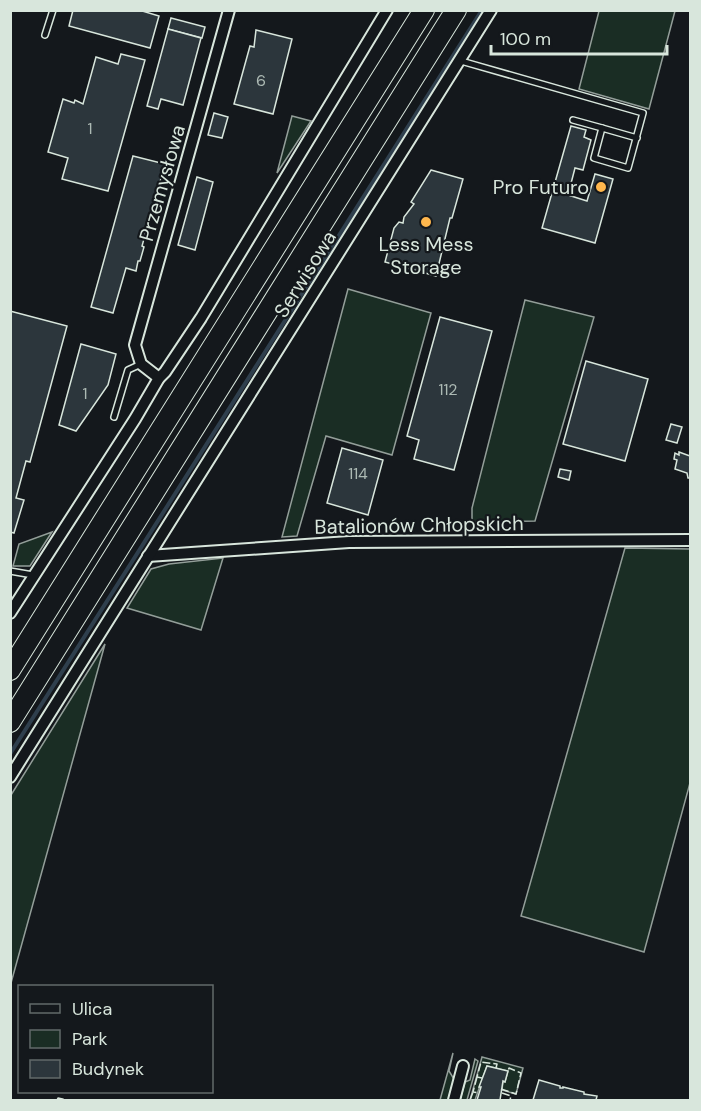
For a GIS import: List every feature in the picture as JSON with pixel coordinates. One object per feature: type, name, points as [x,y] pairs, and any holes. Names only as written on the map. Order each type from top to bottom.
[{"type":"highway","points":[[10,670],[424,10]]},
{"type":"highway","points":[[10,722],[456,10]]},
{"type":"street","name":"Przemysłowa","points":[[141,364],[135,345],[229,10]]},
{"type":"street","points":[[10,613],[159,378],[201,318],[387,10]]},
{"type":"street","name":"Serwisowa","points":[[10,777],[491,10]]},
{"type":"street","points":[[141,364],[159,378]]},
{"type":"street","name":"Batalionów Chłopskich","points":[[148,556],[349,542],[690,540]]},
{"type":"street","points":[[454,1101],[463,1066]]},
{"type":"lane","points":[[45,35],[53,10]]},
{"type":"lane","points":[[461,61],[643,113],[628,168],[594,158],[602,128]]},
{"type":"lane","points":[[573,120],[637,138]]},
{"type":"lane","points":[[114,417],[128,370],[141,364]]},
{"type":"lane","points":[[10,571],[33,575]]},
{"type":"green space","points":[[599,11],[675,11],[649,109],[579,89]]},
{"type":"green space","points":[[292,116],[311,121],[277,173]]},
{"type":"green space","points":[[348,289],[431,313],[392,455],[326,436],[297,536],[282,537]]},
{"type":"green space","points":[[525,300],[594,317],[535,521],[472,522],[472,508]]},
{"type":"green space","points":[[52,532],[30,566],[13,566],[19,544]]},
{"type":"green space","points":[[625,548],[690,549],[690,783],[644,952],[521,916]]},
{"type":"green space","points":[[223,558],[201,630],[127,608],[151,569],[169,564]]},
{"type":"green space","points":[[105,644],[11,983],[11,795]]},
{"type":"green space","points":[[453,1053],[449,1071],[454,1079],[448,1100],[440,1100]]},
{"type":"green space","points":[[482,1057],[523,1068],[516,1094],[502,1090],[508,1071],[487,1066],[475,1100],[470,1100]]},
{"type":"green space","points":[[475,1059],[478,1061],[467,1100],[460,1100],[465,1082],[470,1080]]},
{"type":"building","points":[[73,10],[139,10],[159,16],[150,48],[69,26]]},
{"type":"building","points":[[171,18],[205,27],[202,38],[168,29]]},
{"type":"building","points":[[168,29],[201,38],[183,105],[161,99],[158,109],[147,106]]},
{"type":"building","points":[[256,30],[292,39],[273,114],[234,104],[250,46],[254,47]]},
{"type":"building","points":[[121,54],[145,60],[108,191],[62,179],[68,158],[48,152],[63,99],[74,103],[75,100],[83,104],[96,57],[118,64]]},
{"type":"building","points":[[214,113],[228,117],[222,138],[208,135]]},
{"type":"building","name":"Pro Futuro","points":[[571,126],[586,130],[584,137],[591,140],[583,170],[575,168],[568,195],[587,201],[595,174],[613,179],[595,243],[542,228]]},
{"type":"building","points":[[133,156],[165,164],[142,246],[144,247],[140,261],[138,261],[136,271],[126,268],[113,313],[91,307]]},
{"type":"building","name":"Less Mess Storage","points":[[431,170],[463,179],[452,218],[450,218],[436,276],[385,262],[394,228],[399,222],[403,223],[404,217],[414,204],[411,202]]},
{"type":"building","points":[[197,177],[213,182],[195,250],[178,245]]},
{"type":"building","points":[[10,311],[67,326],[30,462],[26,461],[16,498],[24,500],[14,533],[10,532]]},
{"type":"building","points":[[440,317],[492,331],[454,470],[414,459],[419,440],[407,436]]},
{"type":"building","points":[[81,344],[116,354],[108,385],[76,431],[59,425]]},
{"type":"building","points":[[586,361],[648,379],[625,461],[563,444]]},
{"type":"building","points":[[671,424],[682,427],[677,443],[666,440]]},
{"type":"building","points":[[342,448],[383,460],[368,515],[327,503]]},
{"type":"building","points":[[679,452],[690,456],[690,478],[687,473],[675,469],[677,460],[674,459],[675,453],[679,455]]},
{"type":"building","points":[[560,469],[571,471],[569,480],[558,477]]},
{"type":"building","points":[[487,1066],[508,1071],[505,1082],[503,1081],[500,1100],[477,1100]]},
{"type":"building","points":[[539,1080],[560,1086],[560,1088],[597,1096],[596,1100],[533,1100]]},
{"type":"waterway","points":[[10,754],[482,10]]},
{"type":"fence","points":[[482,1078],[477,1077],[481,1062],[497,1064],[496,1068]]},
{"type":"fence","points":[[501,1089],[516,1094],[521,1073],[509,1068],[508,1071]]},
{"type":"fence","points":[[477,1077],[473,1092],[479,1093]]},
{"type":"fence","points":[[470,1100],[473,1092]]},
{"type":"fence","points":[[502,1093],[511,1096],[510,1100]]},
{"type":"fence","points":[[57,1100],[58,1098],[68,1100]]},
{"type":"place","name":"Pro Futuro","points":[[601,187]]},
{"type":"place","name":"Less Mess Storage","points":[[426,222]]}]
